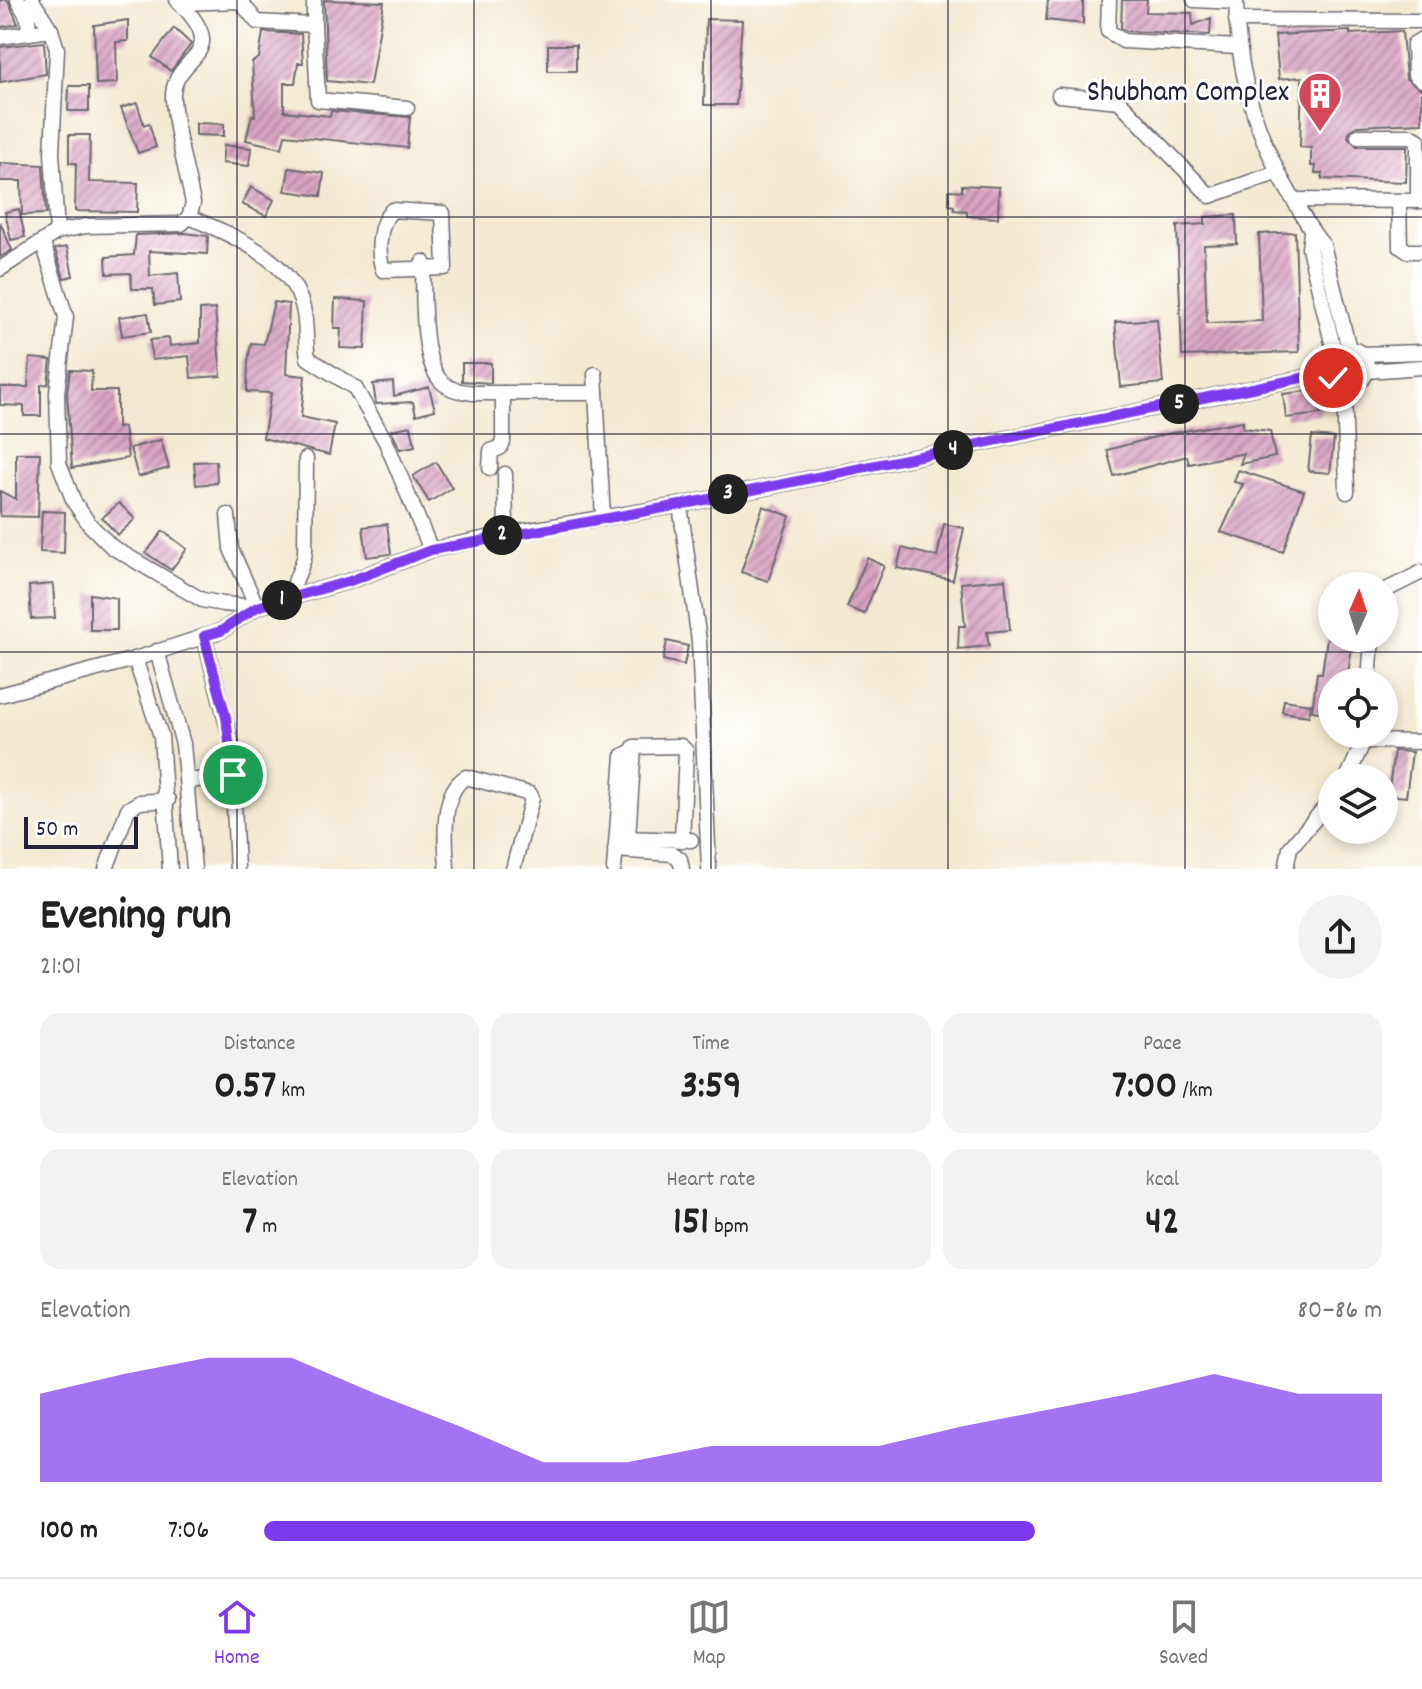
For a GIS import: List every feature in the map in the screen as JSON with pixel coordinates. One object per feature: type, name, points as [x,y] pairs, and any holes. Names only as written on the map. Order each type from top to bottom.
[{"type":"street","points":[[18,0],[28,18],[29,33]]},
{"type":"street","points":[[32,0],[51,30],[57,49],[52,153],[57,232]]},
{"type":"street","points":[[314,0],[318,100],[407,108]]},
{"type":"street","points":[[1109,0],[1108,31],[1123,41],[1238,47]]},
{"type":"street","points":[[1194,0],[1236,1],[1238,47],[1253,116],[1276,173],[1311,233],[1323,245],[1349,353],[1367,371]]},
{"type":"street","points":[[178,2],[240,1],[257,22],[314,25]]},
{"type":"street","points":[[0,269],[57,232],[86,226],[181,224],[189,217],[193,203],[173,98],[178,77],[201,46],[201,30],[178,2]]},
{"type":"street","points":[[1236,20],[1422,21]]},
{"type":"street","points":[[0,37],[51,30]]},
{"type":"street","points":[[1422,39],[1414,44],[1415,75],[1422,80]]},
{"type":"street","points":[[1059,95],[1119,101],[1210,196],[1276,173]]},
{"type":"street","points":[[1294,200],[1421,204],[1418,140],[1411,136],[1358,136]]},
{"type":"street","points":[[1399,205],[1400,246],[1407,251],[1422,251]]},
{"type":"street","points":[[392,210],[443,213],[447,265],[443,269],[423,266],[383,270],[378,249],[387,215],[392,210]]},
{"type":"street","points":[[189,217],[246,240],[282,273],[303,306],[308,358],[355,388],[386,442],[431,550]]},
{"type":"street","points":[[43,243],[66,317],[57,393],[59,463],[74,502],[90,525],[112,547],[202,600],[257,607]]},
{"type":"street","points":[[423,266],[432,369],[453,390],[596,393]]},
{"type":"street","points":[[0,695],[135,659],[221,631],[257,607],[350,581],[431,550],[506,534],[680,505],[1331,372],[1349,353],[1422,352]]},
{"type":"street","points":[[1344,385],[1356,384],[1367,371],[1422,367]]},
{"type":"street","points":[[1331,372],[1344,385],[1347,492]]},
{"type":"street","points":[[595,374],[603,518]]},
{"type":"street","points":[[490,468],[491,451],[500,448],[503,442],[503,393]]},
{"type":"street","points":[[294,597],[292,582],[304,565],[306,459]]},
{"type":"street","points":[[505,474],[506,534]]},
{"type":"street","points":[[680,505],[699,641],[705,841],[709,869]]},
{"type":"street","points":[[228,515],[231,549],[257,607]]},
{"type":"street","points":[[1398,584],[1422,572]]},
{"type":"street","points":[[204,636],[226,717],[233,775],[237,869]]},
{"type":"street","points":[[157,651],[183,744],[189,781],[194,869]]},
{"type":"street","points":[[135,659],[161,736],[168,800],[170,869]]},
{"type":"street","points":[[1398,740],[1422,742]]},
{"type":"street","points":[[614,869],[619,842],[623,756],[633,754],[637,745],[681,746],[686,751],[682,840]]},
{"type":"street","points":[[189,781],[233,775]]},
{"type":"street","points":[[447,869],[446,820],[460,781],[466,777],[532,798],[513,869]]},
{"type":"street","points":[[106,869],[128,809],[140,802],[168,800]]},
{"type":"street","points":[[1286,869],[1290,848],[1318,815]]},
{"type":"street","points":[[619,842],[705,841]]},
{"type":"street","points":[[619,842],[673,854],[680,859],[682,869]]},
{"type":"building","points":[[0,0],[8,0],[18,24],[0,27]]},
{"type":"building","points":[[324,0],[384,2],[370,85],[327,81]]},
{"type":"building","points":[[1048,0],[1083,0],[1083,24],[1046,20]]},
{"type":"building","points":[[1122,0],[1147,0],[1146,12],[1192,13],[1193,25],[1211,18],[1210,35],[1126,31],[1121,28]]},
{"type":"building","points":[[706,19],[742,20],[736,105],[704,105]]},
{"type":"building","points":[[128,20],[128,41],[116,42],[117,83],[96,84],[94,25]]},
{"type":"building","points":[[174,28],[191,44],[171,71],[152,57]]},
{"type":"building","points":[[1350,31],[1350,34],[1402,31],[1406,79],[1422,90],[1422,123],[1357,126],[1350,130],[1348,137],[1357,146],[1407,146],[1406,182],[1322,179],[1322,173],[1315,173],[1316,166],[1311,166],[1311,148],[1300,147],[1302,77],[1279,79],[1275,35]]},
{"type":"building","points":[[263,32],[301,34],[303,63],[298,63],[295,83],[284,83],[284,111],[330,116],[331,111],[410,117],[407,148],[285,135],[282,148],[246,140],[252,115],[255,116],[252,62],[259,58]]},
{"type":"building","points":[[44,42],[46,74],[0,82],[0,47]]},
{"type":"building","points":[[548,45],[576,45],[576,71],[548,71]]},
{"type":"building","points":[[69,86],[89,86],[89,111],[68,111]]},
{"type":"building","points":[[137,103],[144,125],[149,123],[156,147],[138,153],[121,108]]},
{"type":"building","points":[[196,123],[224,124],[224,136],[196,135]]},
{"type":"building","points":[[69,135],[90,135],[89,182],[138,183],[137,212],[75,211],[76,163],[69,163]]},
{"type":"building","points":[[224,145],[251,148],[249,166],[222,163]]},
{"type":"building","points":[[0,163],[43,165],[46,214],[22,215],[21,181],[0,181]]},
{"type":"building","points":[[289,168],[324,173],[321,196],[285,191]]},
{"type":"building","points":[[962,185],[999,187],[998,218],[967,216],[967,211],[954,210],[954,206],[949,205],[949,190],[962,191]]},
{"type":"building","points":[[251,187],[274,200],[266,216],[242,204]]},
{"type":"building","points":[[19,209],[25,237],[11,240],[5,212]]},
{"type":"building","points":[[1236,215],[1237,244],[1204,245],[1207,323],[1262,321],[1259,234],[1295,232],[1299,352],[1182,356],[1177,226],[1205,224],[1205,217]]},
{"type":"building","points":[[0,222],[12,250],[0,257]]},
{"type":"building","points":[[185,233],[208,236],[207,254],[149,251],[150,276],[178,273],[180,302],[155,305],[153,289],[132,289],[131,273],[107,274],[106,257],[134,255],[136,235]]},
{"type":"building","points":[[67,247],[73,276],[64,278],[55,249]]},
{"type":"building","points":[[335,299],[367,301],[365,349],[340,348],[341,328],[334,328]]},
{"type":"building","points":[[274,302],[289,304],[286,374],[305,376],[301,417],[335,424],[329,455],[263,438],[271,393],[247,392],[248,362],[251,343],[264,344]]},
{"type":"building","points":[[215,309],[221,376],[191,378],[189,356],[152,360],[150,340],[169,338],[170,346],[200,343],[200,310]]},
{"type":"building","points":[[148,313],[151,332],[122,336],[119,317]]},
{"type":"building","points":[[1157,319],[1163,383],[1121,387],[1115,322]]},
{"type":"building","points":[[30,358],[51,360],[48,384],[41,385],[41,416],[24,416],[24,406],[0,405],[0,387],[28,387]]},
{"type":"building","points":[[462,363],[491,363],[491,383],[462,381]]},
{"type":"building","points":[[70,370],[92,371],[91,391],[117,391],[117,428],[124,427],[128,458],[72,468],[67,393]]},
{"type":"building","points":[[393,382],[394,396],[429,387],[435,410],[416,415],[413,402],[376,404],[373,384]]},
{"type":"building","points":[[1317,390],[1321,414],[1286,418],[1283,394]]},
{"type":"building","points":[[1243,421],[1243,428],[1270,431],[1275,457],[1240,464],[1244,453],[1189,464],[1187,456],[1114,476],[1107,450],[1166,434]]},
{"type":"building","points":[[411,426],[415,446],[400,449],[391,430]]},
{"type":"building","points":[[1312,436],[1334,438],[1330,473],[1308,471]]},
{"type":"building","points":[[161,440],[169,468],[138,477],[130,448]]},
{"type":"building","points":[[16,453],[40,453],[38,517],[0,516],[0,491],[16,499]]},
{"type":"building","points":[[216,461],[217,483],[196,485],[194,462]]},
{"type":"building","points":[[436,462],[452,488],[429,502],[413,476]]},
{"type":"building","points":[[1238,470],[1304,491],[1283,552],[1221,532],[1243,484],[1234,482]]},
{"type":"building","points":[[119,503],[135,519],[118,535],[102,518]]},
{"type":"building","points":[[763,506],[790,516],[768,581],[741,572]]},
{"type":"building","points":[[42,511],[65,512],[64,553],[40,552]]},
{"type":"building","points":[[387,524],[391,554],[367,557],[363,527]]},
{"type":"building","points":[[944,524],[964,528],[953,580],[897,568],[902,548],[937,557]]},
{"type":"building","points":[[163,531],[187,549],[171,570],[146,553]]},
{"type":"building","points":[[867,558],[884,566],[864,614],[847,607]]},
{"type":"building","points":[[1005,579],[1010,630],[987,632],[989,646],[958,649],[959,626],[965,626],[961,583]]},
{"type":"building","points":[[53,584],[55,618],[31,619],[29,586]]},
{"type":"building","points":[[90,594],[117,598],[117,630],[90,630]]},
{"type":"building","points":[[667,641],[688,646],[684,665],[663,660]]},
{"type":"building","points":[[1325,652],[1351,652],[1349,668],[1323,668]]},
{"type":"building","points":[[1318,673],[1318,712],[1312,711]]},
{"type":"building","points":[[1284,700],[1311,704],[1309,716],[1282,712]]},
{"type":"building","points":[[1394,751],[1412,752],[1406,797],[1398,796],[1398,764],[1392,764]]},
{"type":"place","name":"Shubham Complex","points":[[1320,133]]},
{"type":"route","points":[[233,775],[226,717],[204,636],[221,631],[257,607],[350,581],[431,550],[506,534],[680,505],[1331,372],[1333,378]]}]
